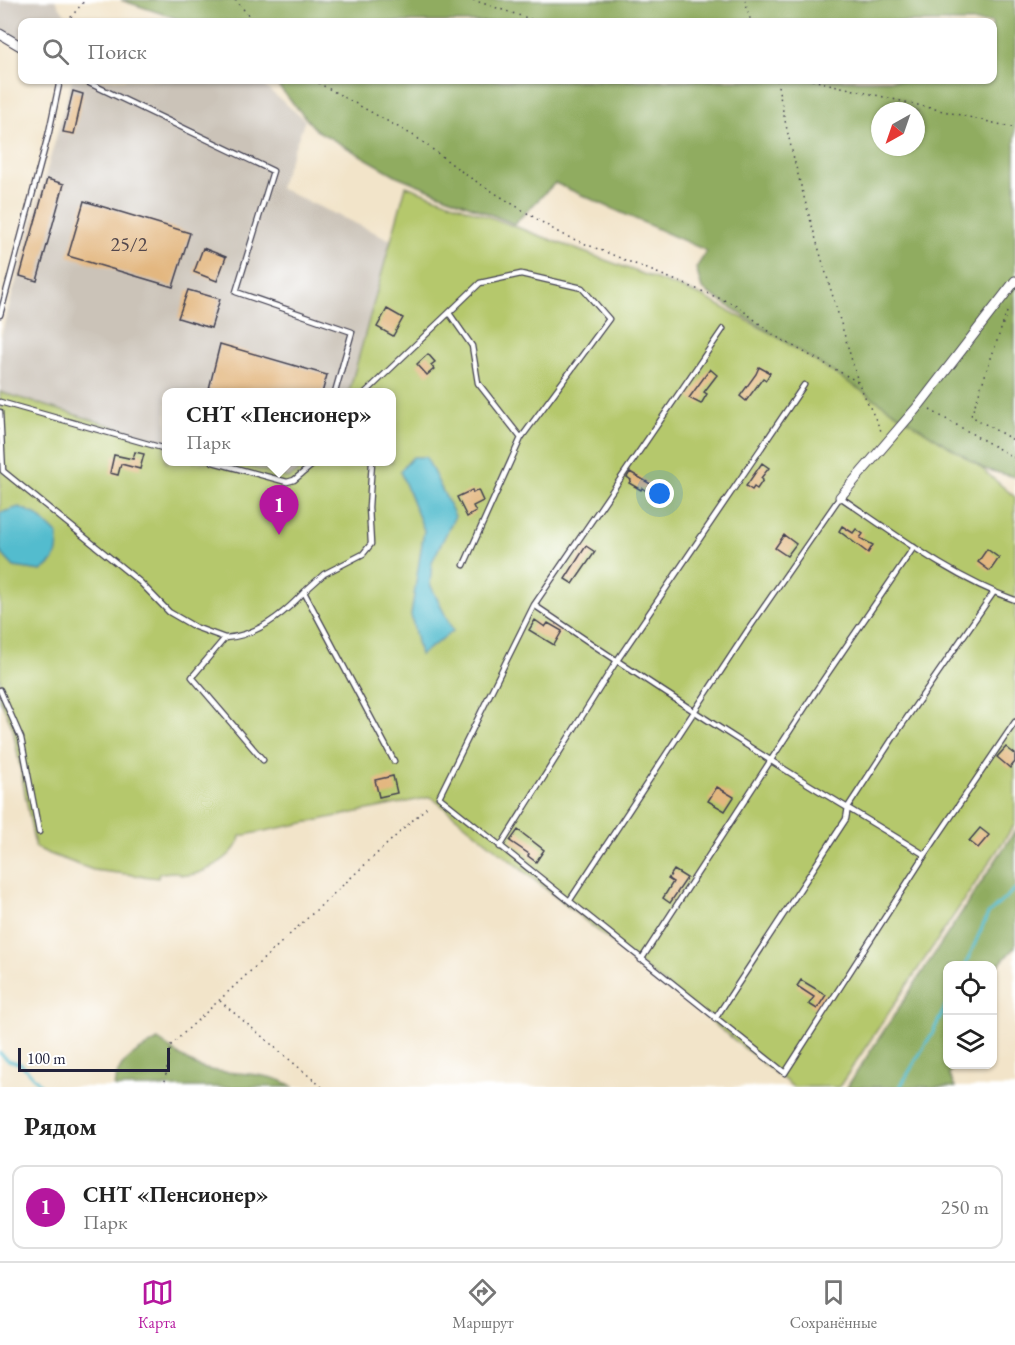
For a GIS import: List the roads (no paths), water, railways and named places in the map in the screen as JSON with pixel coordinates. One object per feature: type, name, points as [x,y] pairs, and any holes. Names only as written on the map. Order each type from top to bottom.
[{"type":"street","points":[[0,34],[18,45]]},
{"type":"street","points":[[840,497],[920,404],[1015,281]]},
{"type":"lane","points":[[0,315],[49,132],[59,84]]},
{"type":"lane","points":[[91,84],[273,171],[236,292],[352,332],[336,388]]},
{"type":"lane","points":[[371,388],[480,283],[521,274],[582,288],[609,319],[521,438],[464,565]]},
{"type":"lane","points":[[449,313],[472,346],[478,383],[521,438]]},
{"type":"lane","points":[[723,329],[534,605],[439,797],[785,1073],[1015,722]]},
{"type":"lane","points":[[500,847],[616,662],[804,385]]},
{"type":"lane","points":[[0,402],[162,448]]},
{"type":"lane","points":[[0,412],[2,473],[140,582],[169,612],[195,627],[225,638],[236,637],[281,615],[324,574],[363,554],[371,544],[369,507],[372,466]]},
{"type":"lane","points":[[228,466],[287,482],[294,480],[311,466]]},
{"type":"lane","points":[[570,900],[695,710],[840,497],[914,547],[994,592],[1015,600]]},
{"type":"lane","points":[[641,960],[819,686],[914,547]]},
{"type":"lane","points":[[304,592],[394,760]]},
{"type":"lane","points":[[715,1019],[846,819],[848,807],[895,735],[994,592]]},
{"type":"lane","points":[[534,605],[616,662],[695,710],[771,761],[926,855]]},
{"type":"lane","points":[[225,638],[192,678],[263,760]]},
{"type":"lane","points":[[0,690],[21,738],[39,832]]},
{"type":"water","points":[[413,457],[426,457],[455,516],[432,562],[430,584],[453,631],[420,655],[411,615],[424,530],[400,471]]},
{"type":"water","points":[[19,507],[37,515],[58,535],[55,556],[50,564],[41,571],[14,567],[0,552],[0,513]]},
{"type":"waterway","points":[[967,961],[988,914],[1015,889]]},
{"type":"waterway","points":[[900,1087],[943,1011]]},
{"type":"waterway","points":[[0,1053],[8,1060],[21,1064],[43,1087]]},
{"type":"place","name":"СНТ «Пенсионер»","points":[[279,535]]}]
